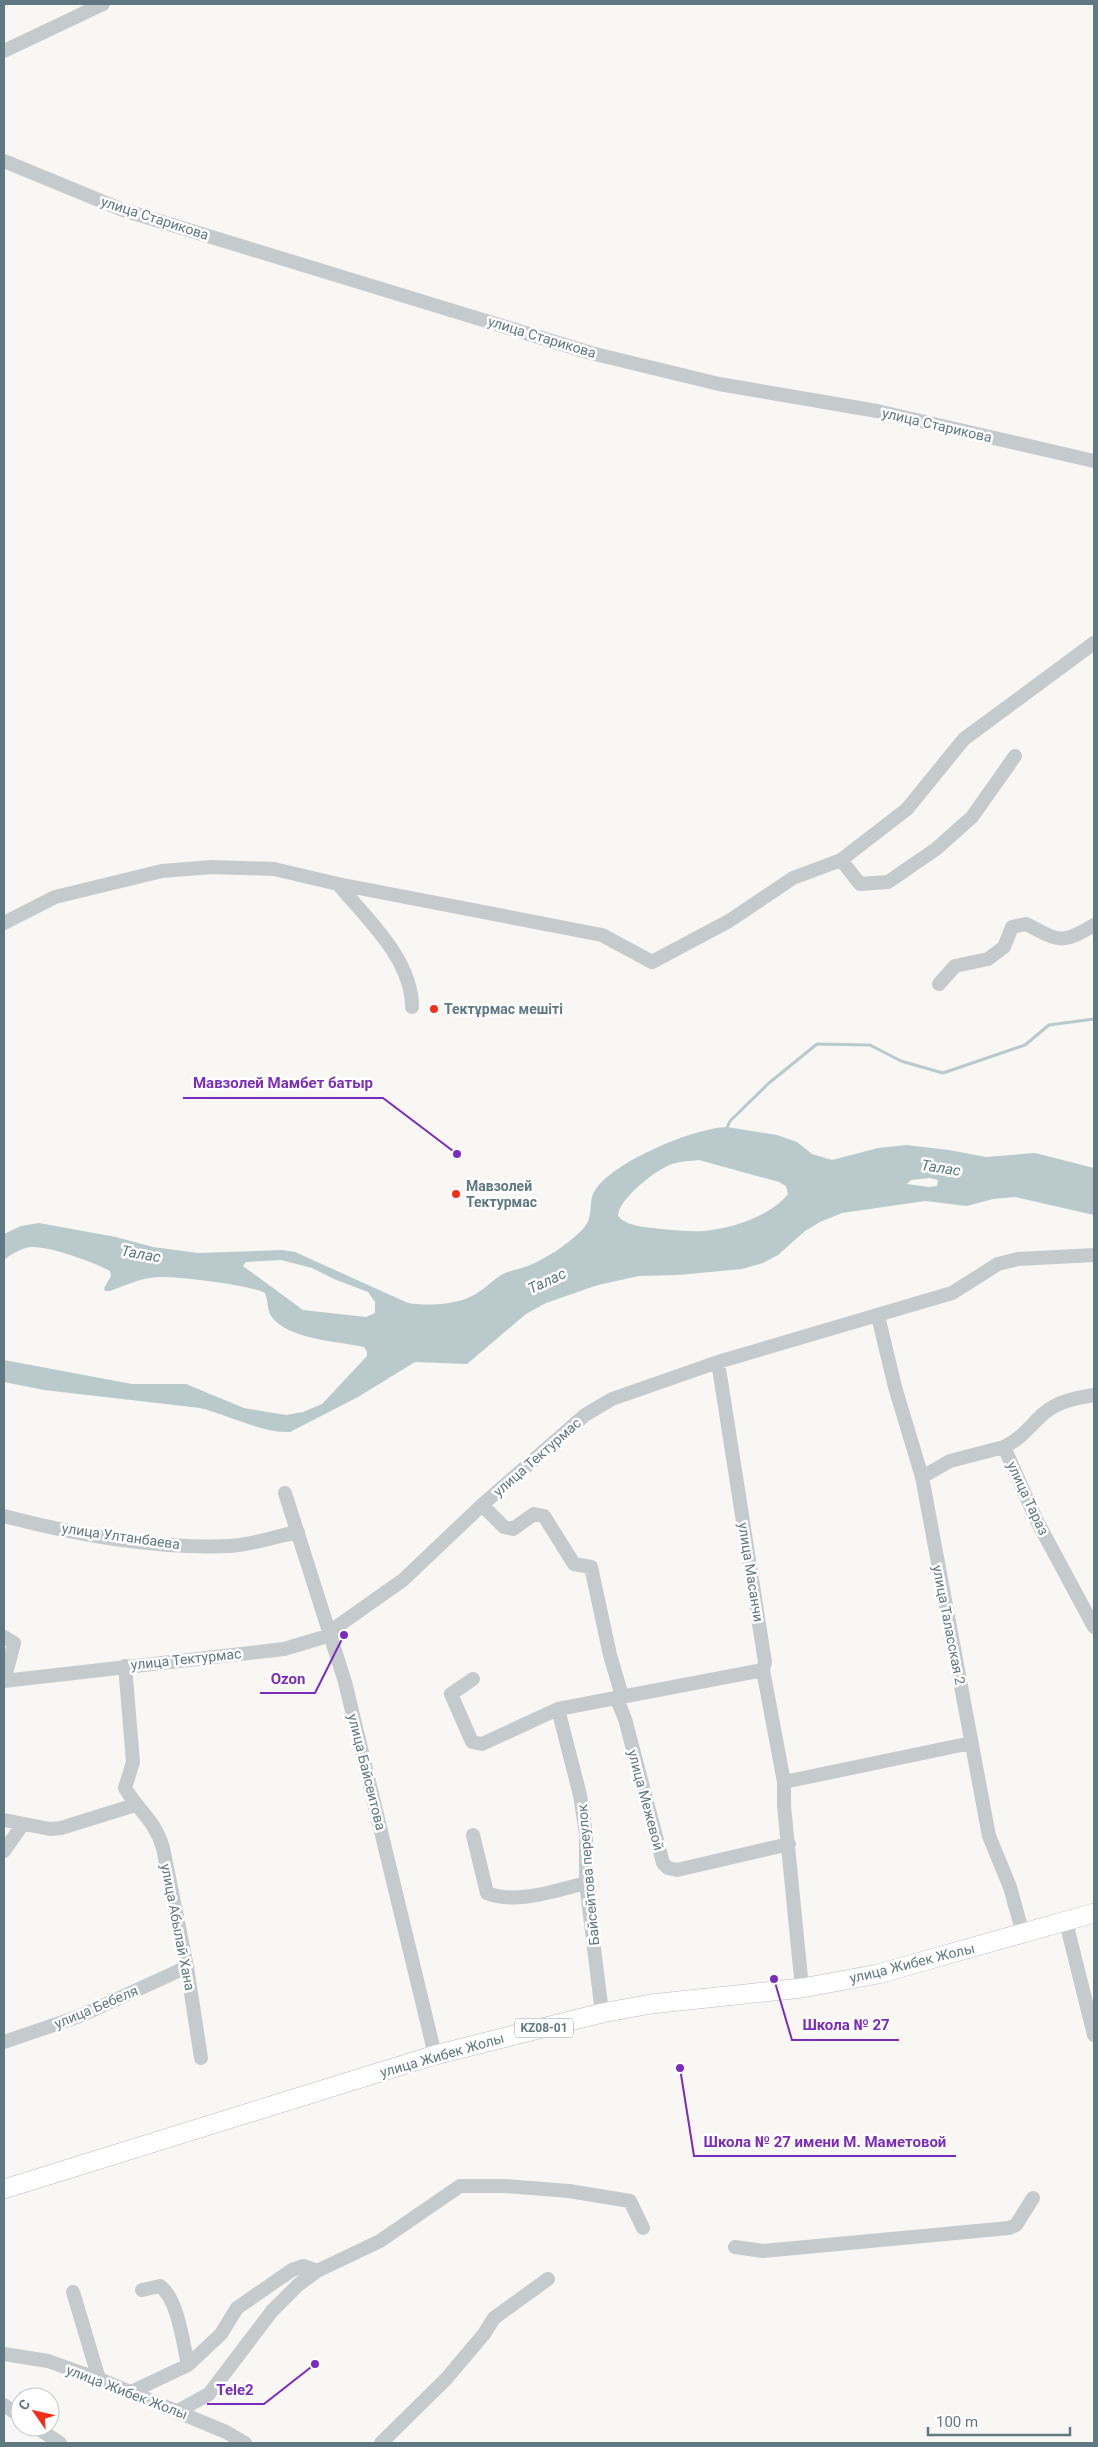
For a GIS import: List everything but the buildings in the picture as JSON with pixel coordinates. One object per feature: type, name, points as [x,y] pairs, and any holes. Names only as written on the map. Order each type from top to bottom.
[{"type":"main road","name":"улица Жибек Жолы","points":[[4,2189],[436,2055],[602,2013],[651,2004],[802,1988],[878,1974],[1094,1913]]},
{"type":"street","points":[[4,51],[102,4]]},
{"type":"street","name":"улица Старикова","points":[[4,161],[123,210],[591,353],[719,384],[877,410],[1094,461]]},
{"type":"street","points":[[4,923],[55,897],[162,871],[212,867],[274,869],[338,884],[602,936],[652,962],[729,921],[793,878],[840,860],[907,809],[964,739],[1094,643]]},
{"type":"street","points":[[840,860],[860,884],[888,882],[936,849],[972,817],[1015,756]]},
{"type":"street","points":[[338,884],[399,962],[408,978],[412,1007]]},
{"type":"street","points":[[938,984],[955,966],[988,959],[1004,947],[1012,927],[1026,924],[1056,939],[1068,939],[1094,925]]},
{"type":"street","name":"улица Тектурмас","points":[[4,1637],[14,1643],[4,1680],[284,1649],[331,1635],[335,1628],[403,1580],[482,1505],[585,1415],[612,1399],[718,1362],[952,1293],[998,1264],[1018,1258],[1094,1255]]},
{"type":"street","name":"улица Таласская 2","points":[[878,1316],[895,1387],[922,1477],[989,1836],[1010,1887],[1023,1934]]},
{"type":"street","name":"улица Масанчи","points":[[718,1362],[765,1662],[763,1670],[784,1782],[784,1806],[802,1988]]},
{"type":"street","points":[[1004,1447],[1018,1440],[1044,1413],[1066,1400],[1094,1395]]},
{"type":"street","name":"улица Тараз","points":[[922,1477],[950,1461],[1004,1447],[1038,1523],[1094,1626]]},
{"type":"street","name":"улица Байсеитова","points":[[285,1493],[348,1692],[436,2055]]},
{"type":"street","points":[[482,1505],[504,1527],[514,1529],[534,1514],[544,1516],[563,1550],[574,1564],[591,1566],[619,1697]]},
{"type":"street","name":"улица Ултанбаева","points":[[4,1516],[88,1534],[162,1544],[232,1546],[298,1532]]},
{"type":"street","name":"улица Абылай Хана","points":[[125,1666],[133,1762],[125,1788],[135,1805],[146,1814],[158,1830],[187,1967],[200,2058]]},
{"type":"street","points":[[473,1679],[451,1694],[472,1742],[482,1744],[558,1709],[763,1670]]},
{"type":"street","name":"улица Межевой","points":[[619,1697],[663,1863],[668,1868],[677,1870],[789,1844]]},
{"type":"street","name":"Байсейтова переулок","points":[[558,1709],[580,1795],[586,1834],[586,1884],[602,2013]]},
{"type":"street","points":[[784,1782],[971,1743]]},
{"type":"street","points":[[4,1820],[50,1829],[61,1828],[135,1805]]},
{"type":"street","points":[[4,1851],[23,1824]]},
{"type":"street","points":[[473,1835],[486,1893],[499,1898],[518,1897],[586,1884]]},
{"type":"street","points":[[1066,1922],[1094,2035]]},
{"type":"street","name":"улица Бебеля","points":[[4,2042],[80,2016],[187,1967]]},
{"type":"street","points":[[178,2411],[209,2394],[272,2311],[298,2285],[317,2271],[380,2241],[460,2186],[505,2186],[569,2191],[630,2201],[643,2228]]},
{"type":"street","points":[[735,2247],[763,2251],[1009,2228],[1016,2225],[1033,2198]]},
{"type":"street","points":[[131,2392],[188,2365],[220,2334],[237,2308],[292,2270],[304,2266],[317,2271]]},
{"type":"street","points":[[381,2443],[446,2379],[484,2334],[494,2318],[548,2279]]},
{"type":"street","points":[[142,2290],[160,2286],[167,2292],[173,2304],[188,2365]]},
{"type":"street","points":[[73,2292],[99,2380]]},
{"type":"street","name":"улица Жибек Жолы","points":[[4,2354],[48,2361],[178,2411],[226,2432],[245,2443]]},
{"type":"water","name":"Талас","points":[[727,1127],[777,1135],[797,1142],[812,1154],[832,1160],[878,1148],[906,1145],[986,1157],[1035,1153],[1094,1168],[1094,1215],[1015,1197],[993,1199],[967,1206],[925,1201],[842,1213],[820,1222],[805,1231],[778,1255],[763,1263],[742,1269],[678,1275],[639,1276],[598,1285],[546,1303],[526,1314],[467,1364],[415,1362],[358,1397],[290,1432],[268,1430],[200,1408],[44,1390],[4,1382],[4,1360],[132,1384],[186,1384],[244,1408],[286,1415],[303,1412],[322,1404],[367,1356],[364,1347],[301,1335],[279,1324],[271,1316],[265,1293],[257,1290],[213,1282],[158,1277],[140,1280],[105,1291],[104,1288],[111,1276],[110,1271],[71,1255],[39,1247],[31,1247],[17,1252],[4,1260],[4,1234],[21,1226],[39,1223],[116,1237],[153,1247],[198,1253],[282,1250],[295,1252],[408,1303],[449,1303],[472,1296],[503,1274],[535,1263],[570,1241],[582,1230],[589,1220],[593,1194],[596,1189],[606,1178],[620,1168],[656,1148],[695,1133]],"holes":[[[699,1160],[779,1182],[786,1186],[788,1194],[771,1209],[750,1220],[704,1231],[644,1227],[622,1220],[618,1216],[624,1201],[648,1178],[665,1167]],[[930,1178],[938,1180],[937,1186],[929,1187],[907,1184],[911,1180]],[[281,1260],[312,1268],[368,1292],[375,1302],[375,1313],[366,1317],[303,1310],[243,1266],[246,1262]]]},
{"type":"waterway","points":[[726,1130],[730,1121],[769,1083],[817,1044],[870,1045],[901,1061],[943,1073],[1025,1045],[1049,1025],[1094,1019]]},
{"type":"place","name":"Тектұрмас мешіті","points":[[434,1009]]},
{"type":"place","name":"Мавзолей Мамбет батыр","points":[[457,1154]]},
{"type":"place","name":"Мавзолей Тектурмас","points":[[456,1194]]},
{"type":"place","name":"Ozon","points":[[344,1635]]},
{"type":"place","name":"Школа № 27","points":[[774,1979]]},
{"type":"place","name":"Школа № 27 имени М. Маметовой","points":[[680,2068]]},
{"type":"place","name":"Tele2","points":[[315,2364]]}]
